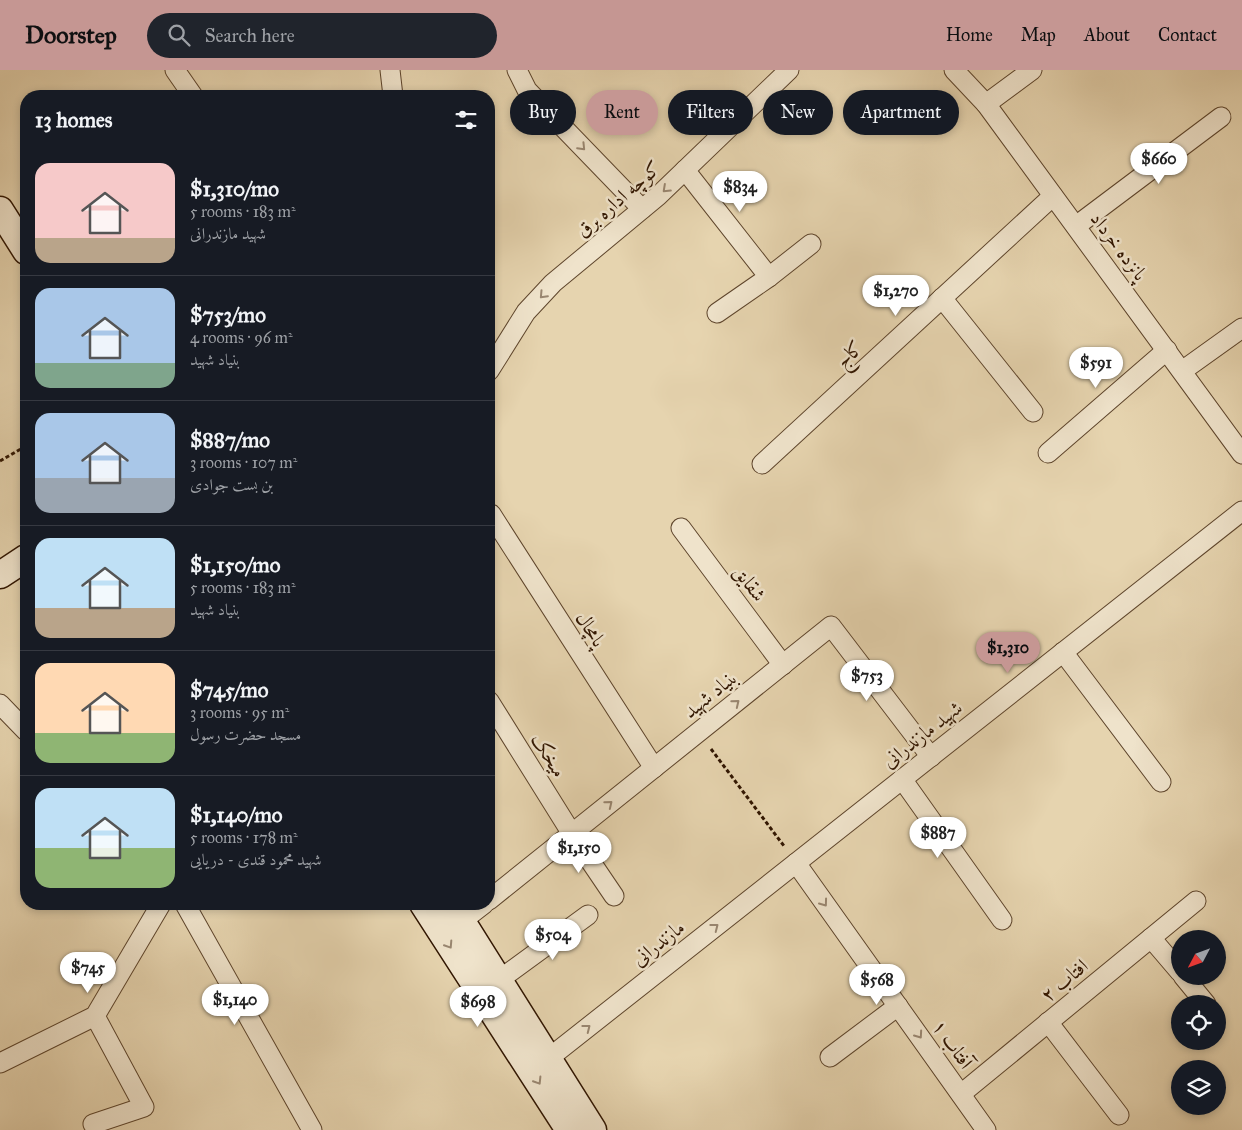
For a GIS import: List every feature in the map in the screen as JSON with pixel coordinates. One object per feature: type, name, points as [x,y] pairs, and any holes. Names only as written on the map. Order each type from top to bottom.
[{"type":"main road","points":[[0,210],[20,242]]},
{"type":"main road","points":[[0,575],[20,562]]},
{"type":"main road","points":[[427,910],[569,1130]]},
{"type":"main road","points":[[457,912],[594,1130]]},
{"type":"street","points":[[175,70],[189,90]]},
{"type":"street","points":[[390,70],[392,90]]},
{"type":"street","points":[[517,70],[527,90],[642,209]]},
{"type":"street","name":"کوچه اداره برق","points":[[495,361],[526,312],[553,283],[642,209],[789,70]]},
{"type":"street","name":"پانزده خرداد","points":[[954,70],[986,104],[1242,454]]},
{"type":"street","points":[[986,104],[1032,70]]},
{"type":"street","points":[[1076,226],[1221,117]]},
{"type":"street","points":[[685,170],[769,277]]},
{"type":"street","name":"کاج","points":[[762,464],[1053,196]]},
{"type":"street","points":[[716,313],[769,277],[811,244]]},
{"type":"street","points":[[942,298],[1033,412]]},
{"type":"street","points":[[1182,371],[1242,328]]},
{"type":"street","points":[[1048,453],[1167,350]]},
{"type":"street","name":"شهید مازندرانی","points":[[796,863],[1242,511]]},
{"type":"street","name":"پامچال","points":[[495,520],[654,768]]},
{"type":"street","name":"شقایق","points":[[681,528],[783,665]]},
{"type":"street","name":"بنیاد شهید","points":[[495,895],[831,626],[931,757]]},
{"type":"street","points":[[1063,652],[1161,782]]},
{"type":"street","points":[[0,704],[20,724]]},
{"type":"street","name":"میخک","points":[[495,711],[572,834],[614,896]]},
{"type":"street","points":[[902,779],[1002,920]]},
{"type":"street","name":"آفتاب ۱","points":[[796,863],[986,1130]]},
{"type":"street","name":"مازندرانی","points":[[549,1058],[796,863]]},
{"type":"street","name":"افتاب ۲","points":[[961,1094],[1196,901]]},
{"type":"street","points":[[0,1063],[95,1016],[157,910]]},
{"type":"street","points":[[188,910],[312,1130]]},
{"type":"street","points":[[499,980],[588,916]]},
{"type":"street","points":[[1151,938],[1171,961]]},
{"type":"street","points":[[1190,985],[1199,995]]},
{"type":"street","points":[[830,1057],[898,1006]]},
{"type":"street","points":[[93,1124],[144,1107],[95,1016]]},
{"type":"street","points":[[1048,1022],[1120,1115]]},
{"type":"path","points":[[0,461],[20,449]]},
{"type":"path","points":[[699,732],[796,863]]}]
